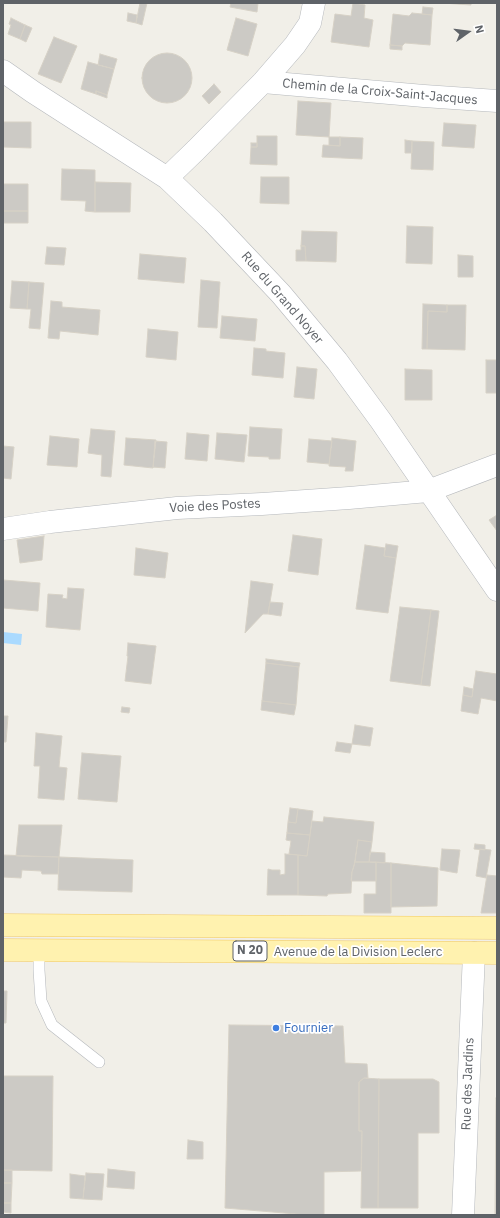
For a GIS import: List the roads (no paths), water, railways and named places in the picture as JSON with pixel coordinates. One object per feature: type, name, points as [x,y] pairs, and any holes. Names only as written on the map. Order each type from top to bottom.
[{"type":"main road","name":"Avenue de la Division Leclerc","points":[[3,925],[497,928]]},
{"type":"main road","name":"Avenue de la Division Leclerc","points":[[3,950],[497,953]]},
{"type":"street","points":[[167,178],[263,82],[295,45],[310,23],[314,3]]},
{"type":"street","name":"Rue du Grand Noyer","points":[[3,71],[167,178],[214,222],[281,294],[337,361],[381,421],[495,584]]},
{"type":"street","name":"Chemin de la Croix-Saint-Jacques","points":[[263,82],[416,96],[497,101]]},
{"type":"street","name":"Voie des Postes","points":[[3,529],[50,522],[177,508],[342,498],[428,490],[497,465]]},
{"type":"street","name":"Rue des Jardins","points":[[463,1215],[474,953]]},
{"type":"lane","points":[[39,950],[41,1001],[52,1025],[100,1062]]},
{"type":"water","points":[[3,632],[22,634],[21,645],[3,643]]},
{"type":"place","name":"Fournier","points":[[276,1028]]}]
